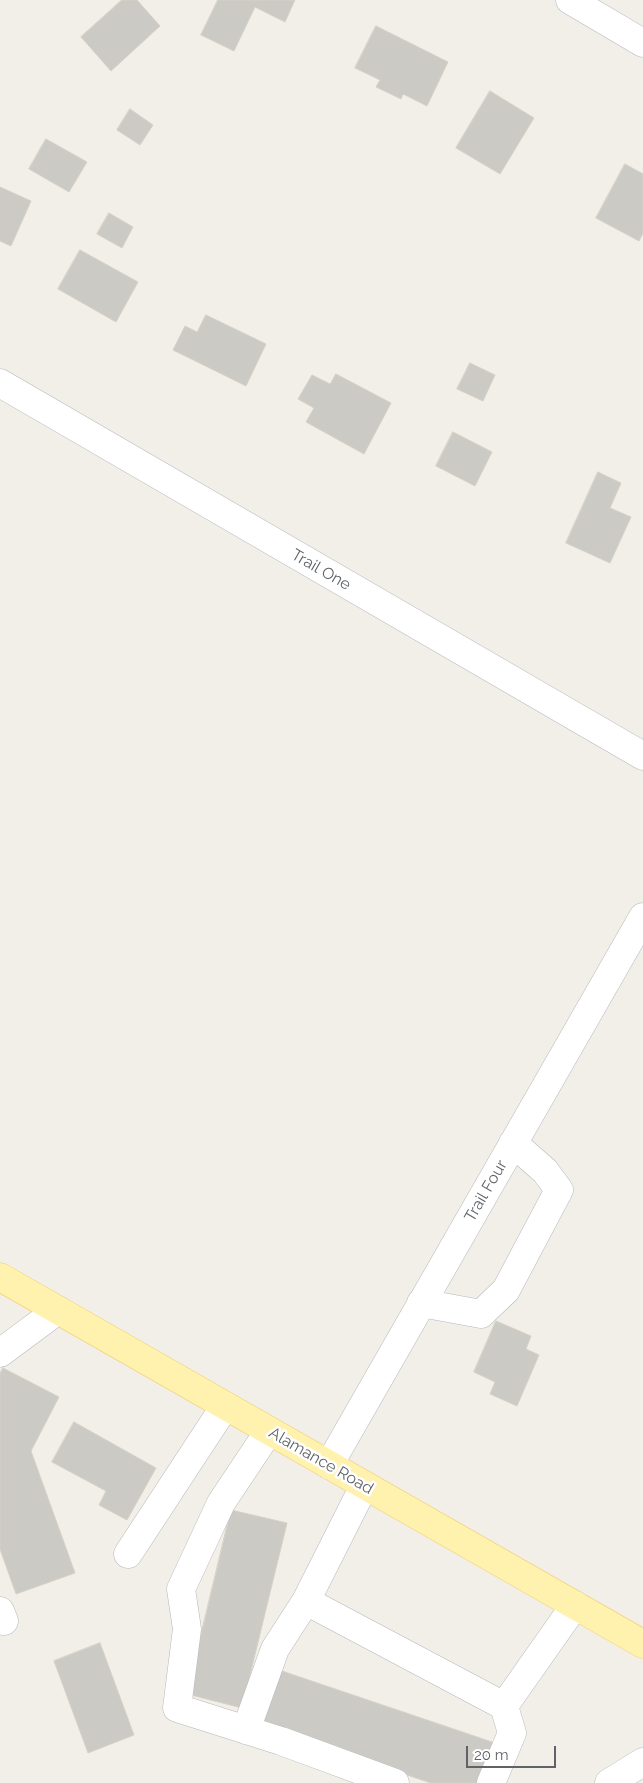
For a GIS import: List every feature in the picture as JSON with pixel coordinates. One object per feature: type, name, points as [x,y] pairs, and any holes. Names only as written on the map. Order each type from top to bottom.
[{"type":"main road","name":"Alamance Road","points":[[0,1277],[643,1644]]},
{"type":"street","points":[[570,0],[643,43]]},
{"type":"street","name":"Trail One","points":[[0,383],[643,756]]},
{"type":"street","name":"Trail Four","points":[[329,1465],[643,917]]},
{"type":"street","points":[[421,1304],[481,1314],[506,1290],[559,1190],[545,1170],[513,1143]]},
{"type":"street","points":[[0,1352],[58,1310]]},
{"type":"street","points":[[128,1554],[224,1406]]},
{"type":"street","points":[[269,1431],[220,1503],[181,1589],[187,1628],[177,1708],[246,1730],[395,1783]]},
{"type":"street","points":[[246,1730],[275,1649],[306,1600],[364,1486]]},
{"type":"street","points":[[306,1600],[504,1706],[512,1733],[491,1783]]},
{"type":"street","points":[[504,1706],[575,1605]]},
{"type":"street","points":[[610,1783],[643,1762]]},
{"type":"building","points":[[122,0],[137,0],[160,26],[111,71],[81,37]]},
{"type":"building","points":[[218,0],[295,0],[285,22],[255,7],[234,51],[201,35]]},
{"type":"building","points":[[376,26],[448,62],[427,106],[403,94],[401,99],[376,87],[380,80],[355,68]]},
{"type":"building","points":[[490,91],[534,118],[500,174],[456,148]]},
{"type":"building","points":[[130,109],[153,125],[140,145],[117,130]]},
{"type":"building","points":[[46,139],[87,162],[69,192],[29,169]]},
{"type":"building","points":[[625,164],[643,174],[643,233],[639,241],[596,218]]},
{"type":"building","points":[[0,187],[31,201],[11,246],[0,241]]},
{"type":"building","points":[[109,213],[133,227],[122,248],[97,234]]},
{"type":"building","points":[[80,250],[138,282],[116,322],[58,289]]},
{"type":"building","points":[[206,315],[266,344],[246,386],[173,350],[185,326],[197,332]]},
{"type":"building","points":[[470,363],[495,375],[483,401],[457,389]]},
{"type":"building","points":[[336,374],[391,403],[364,454],[306,422],[314,408],[298,399],[312,375],[330,384]]},
{"type":"building","points":[[453,432],[492,452],[475,486],[436,466]]},
{"type":"building","points":[[598,472],[621,483],[610,508],[631,517],[610,563],[566,543]]},
{"type":"building","points":[[496,1321],[531,1336],[526,1349],[539,1355],[517,1406],[490,1394],[495,1382],[474,1372]]},
{"type":"building","points":[[3,1368],[59,1397],[31,1451],[75,1573],[16,1594],[0,1549],[0,1374]]},
{"type":"building","points":[[74,1422],[156,1468],[127,1520],[99,1505],[106,1491],[52,1462]]},
{"type":"building","points":[[231,1510],[287,1523],[242,1708],[187,1694]]},
{"type":"building","points":[[100,1643],[134,1735],[88,1753],[54,1661]]},
{"type":"building","points":[[279,1670],[495,1743],[482,1783],[431,1783],[260,1726]]}]
